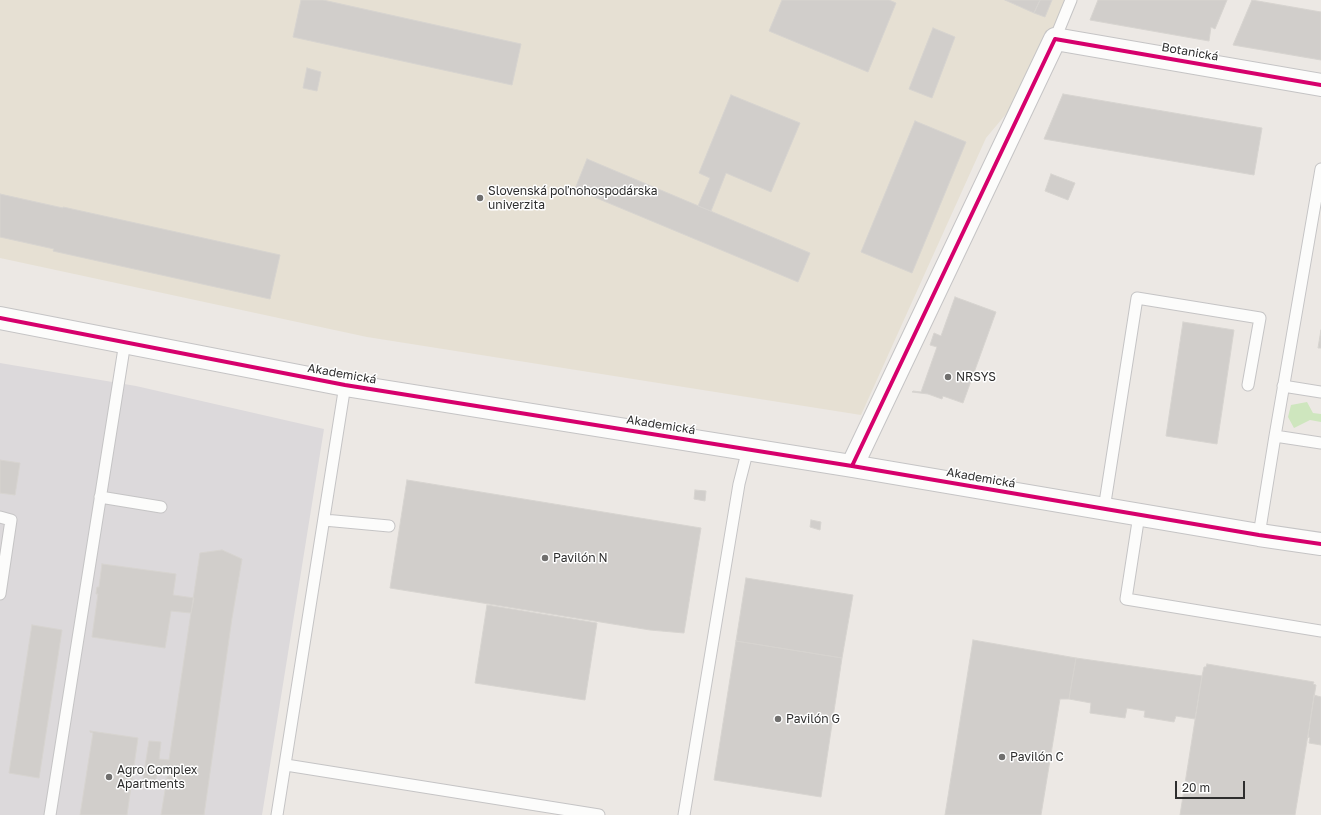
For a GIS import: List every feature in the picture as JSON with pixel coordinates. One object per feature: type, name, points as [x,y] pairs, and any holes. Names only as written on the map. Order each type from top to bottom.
[{"type":"street","name":"Botanická","points":[[1055,39],[1321,85]]},
{"type":"street","points":[[852,466],[1055,39]]},
{"type":"street","name":"Akademická","points":[[0,318],[346,385],[748,449],[1259,535],[1321,544]]},
{"type":"lane","points":[[1055,39],[1071,0]]},
{"type":"lane","points":[[1259,535],[1274,436],[1321,169]]},
{"type":"lane","points":[[1104,509],[1137,298],[1260,318],[1248,385]]},
{"type":"lane","points":[[50,815],[125,342]]},
{"type":"lane","points":[[277,815],[346,385]]},
{"type":"lane","points":[[1283,386],[1321,392]]},
{"type":"lane","points":[[1274,436],[1321,443]]},
{"type":"lane","points":[[684,815],[739,484],[748,449]]},
{"type":"lane","points":[[100,497],[161,507]]},
{"type":"lane","points":[[1139,515],[1126,599],[1321,631]]},
{"type":"lane","points":[[0,517],[11,520],[0,594]]},
{"type":"lane","points":[[324,520],[389,526]]},
{"type":"lane","points":[[286,765],[599,815]]},
{"type":"shaded area","name":"Slovenská poľnohospodárska univerzita","points":[[0,0],[1071,0],[1037,77],[986,138],[861,415],[367,337],[0,258]]},
{"type":"shaded area","points":[[0,363],[136,386],[324,429],[262,815],[0,815]]},
{"type":"green space","points":[[1307,402],[1313,413],[1321,414],[1321,422],[1310,420],[1294,428],[1288,417],[1291,405]]},
{"type":"building","points":[[301,0],[323,0],[521,44],[512,85],[293,37]]},
{"type":"building","points":[[782,0],[889,0],[896,3],[868,72],[769,31]]},
{"type":"building","points":[[1005,0],[1040,0],[1034,13]]},
{"type":"building","points":[[1040,0],[1052,0],[1045,17],[1034,13]]},
{"type":"building","points":[[1098,0],[1227,0],[1215,29],[1211,27],[1209,41],[1090,20]]},
{"type":"building","points":[[1252,0],[1321,12],[1321,60],[1233,45]]},
{"type":"building","points":[[933,28],[955,37],[932,98],[909,89]]},
{"type":"building","points":[[307,68],[321,72],[317,91],[303,88]]},
{"type":"building","points":[[1063,94],[1262,128],[1254,175],[1044,139]]},
{"type":"building","points":[[731,95],[800,123],[771,192],[726,173],[711,211],[698,206],[710,178],[699,173]]},
{"type":"building","points":[[915,121],[966,142],[912,273],[861,252]]},
{"type":"building","points":[[587,159],[810,253],[798,282],[575,189]]},
{"type":"building","points":[[1051,174],[1075,183],[1068,200],[1045,191]]},
{"type":"building","points":[[0,194],[280,255],[270,299],[53,251],[54,249],[0,237]]},
{"type":"building","points":[[955,297],[996,312],[963,403],[943,396],[942,399],[928,394],[912,392],[921,392],[937,347],[930,345],[934,333],[941,336]]},
{"type":"building","points":[[1183,322],[1234,330],[1217,444],[1166,436]]},
{"type":"building","points":[[1321,330],[1321,348],[1318,348]]},
{"type":"building","points":[[0,460],[20,463],[15,495],[0,493]]},
{"type":"building","name":"Pavilón N","points":[[407,480],[701,528],[684,633],[650,630],[390,588]]},
{"type":"building","points":[[695,490],[706,491],[705,501],[694,499]]},
{"type":"building","points":[[811,520],[821,522],[820,530],[810,527]]},
{"type":"building","points":[[222,550],[242,559],[232,618],[204,815],[161,815],[168,772],[157,771],[155,788],[142,786],[149,741],[161,742],[159,759],[169,760],[200,553]]},
{"type":"building","points":[[102,564],[176,574],[173,595],[194,598],[191,613],[171,611],[165,648],[92,637],[98,594],[96,594],[97,587],[99,587]]},
{"type":"building","points":[[746,578],[853,595],[842,658],[736,641]]},
{"type":"building","points":[[487,605],[597,623],[585,700],[475,683]]},
{"type":"building","points":[[32,625],[62,630],[39,778],[9,773]]},
{"type":"building","name":"Pavilón C","points":[[973,640],[1076,658],[1069,699],[1060,699],[1041,815],[945,815]]},
{"type":"building","name":"Pavilón G","points":[[736,641],[842,658],[821,797],[714,780]]},
{"type":"building","points":[[1076,658],[1202,676],[1195,719],[1176,716],[1174,722],[1144,717],[1145,711],[1127,708],[1125,718],[1090,713],[1091,703],[1069,699]]},
{"type":"building","points":[[1207,664],[1314,682],[1313,684],[1316,685],[1295,815],[1180,815],[1202,676],[1204,667],[1206,667]]},
{"type":"building","points":[[1314,695],[1321,697],[1321,745],[1309,743],[1310,738],[1308,737]]},
{"type":"building","name":"Agro Complex Apartments","points":[[90,731],[138,738],[127,815],[80,815],[93,733]]},
{"type":"cycle path","points":[[852,466],[1055,39],[1321,85]]},
{"type":"cycle path","points":[[0,318],[345,385],[852,466],[1259,535],[1321,544]]},
{"type":"place","name":"Slovenská poľnohospodárska univerzita","points":[[480,198]]},
{"type":"place","name":"NRSYS","points":[[948,377]]},
{"type":"place","name":"Pavilón N","points":[[545,558]]},
{"type":"place","name":"Pavilón G","points":[[778,719]]},
{"type":"place","name":"Pavilón C","points":[[1002,757]]},
{"type":"place","name":"Agro Complex Apartments","points":[[109,777]]}]
